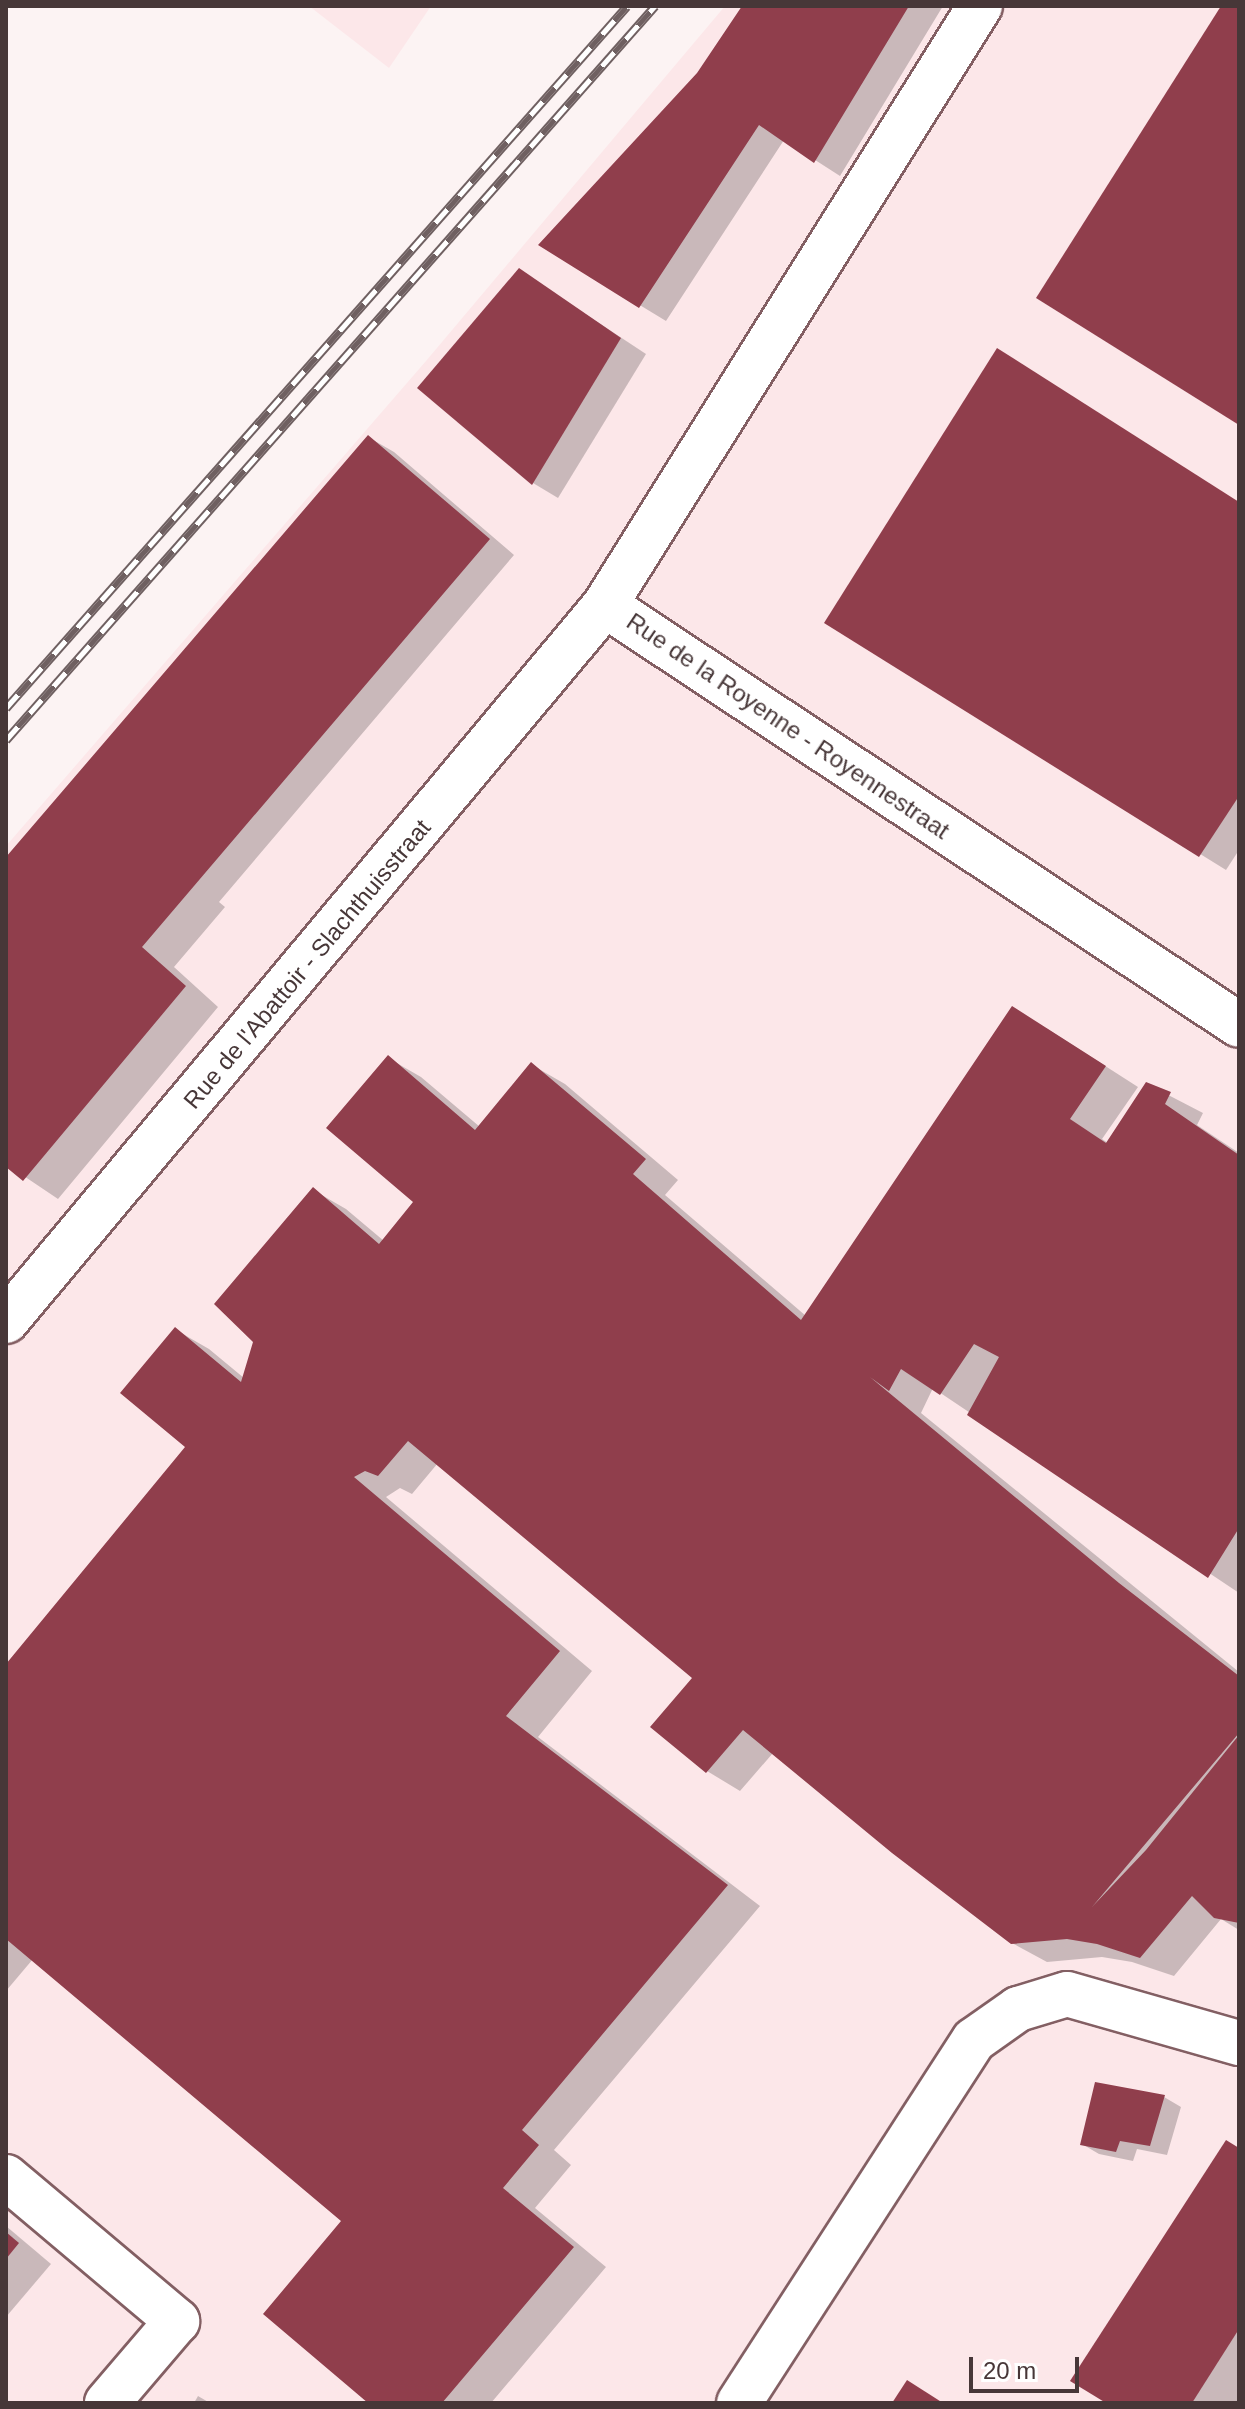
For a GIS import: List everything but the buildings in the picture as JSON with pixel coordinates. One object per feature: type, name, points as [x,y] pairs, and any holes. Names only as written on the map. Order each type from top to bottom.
[{"type":"street","name":"Rue de la Royenne - Royennestraat","points":[[980,6],[605,605],[1239,1025]]},
{"type":"street","name":"Rue de l'Abattoir - Slachthuisstraat","points":[[6,1321],[605,605]]},
{"type":"street","points":[[739,2403],[974,2040],[1018,2009],[1067,1994],[1239,2043]]},
{"type":"street","points":[[6,2177],[177,2321],[107,2403]]},
{"type":"shaded area","points":[[309,6],[431,6],[389,68]]},
{"type":"shaded area","points":[[725,6],[1239,6],[1239,2403],[6,2403],[6,846],[426,361]]},
{"type":"railway","points":[[6,708],[627,6]]},
{"type":"railway","points":[[6,740],[655,6]]}]
